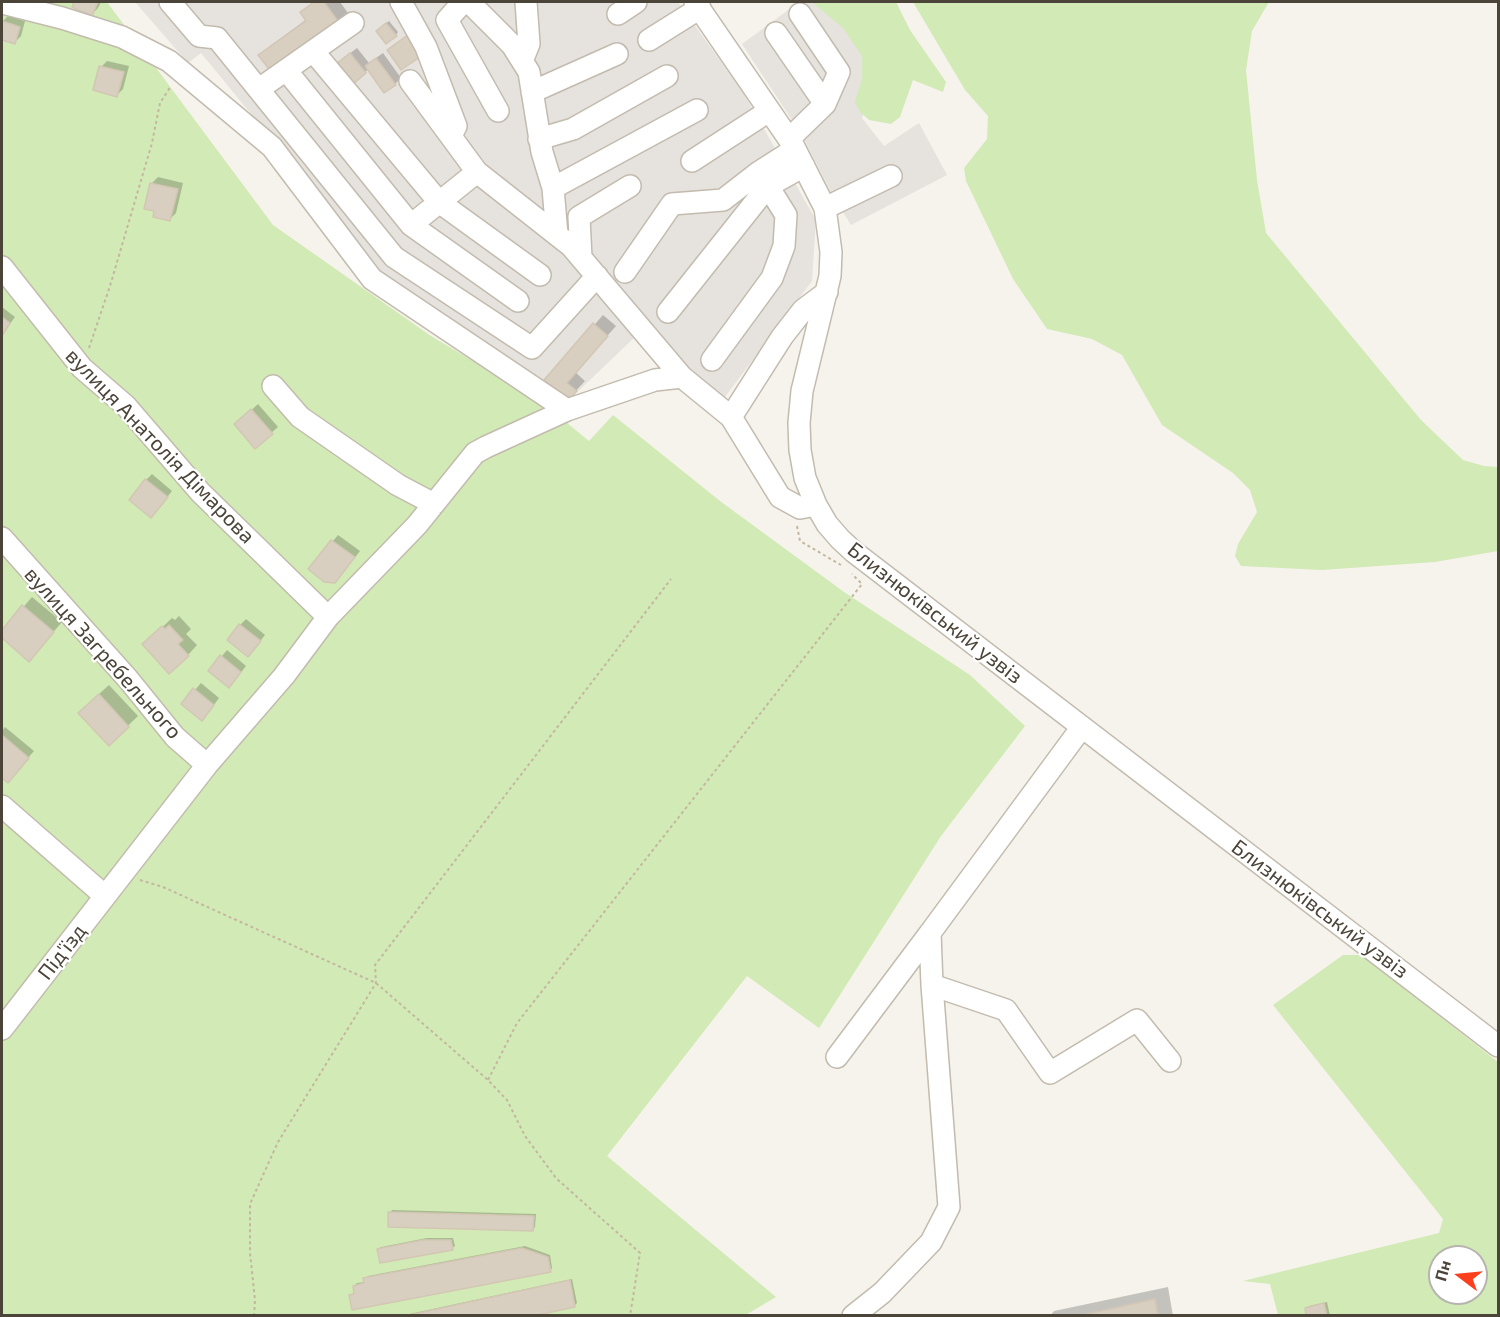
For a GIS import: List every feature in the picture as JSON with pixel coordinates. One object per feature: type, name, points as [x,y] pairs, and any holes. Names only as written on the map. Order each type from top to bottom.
[{"type":"street","points":[[170,2],[199,36],[217,38],[394,257],[532,348],[597,276]]},
{"type":"street","points":[[400,2],[426,47],[456,126],[451,137]]},
{"type":"street","points":[[463,2],[447,20],[498,111]]},
{"type":"street","points":[[469,2],[512,45],[529,72],[542,152],[553,188],[557,235]]},
{"type":"street","points":[[522,61],[530,44],[526,2]]},
{"type":"street","points":[[618,14],[636,2]]},
{"type":"street","points":[[2,3],[62,18],[122,37],[169,61],[272,147],[372,279],[567,410]]},
{"type":"street","points":[[649,40],[697,5]]},
{"type":"street","name":"Близнюківський узвіз","points":[[697,5],[796,151],[825,208],[831,252],[830,276],[802,391],[799,423],[800,450],[805,478],[816,505],[834,532],[854,552],[1498,1046]]},
{"type":"street","points":[[625,272],[672,204],[723,200],[763,179],[796,151],[825,104],[839,72],[800,14]]},
{"type":"street","points":[[259,89],[353,23]]},
{"type":"street","points":[[776,33],[825,104]]},
{"type":"street","points":[[314,51],[439,202],[540,275]]},
{"type":"street","points":[[532,92],[617,54]]},
{"type":"street","points":[[286,70],[411,225],[518,301]]},
{"type":"street","points":[[540,139],[573,129],[667,76]]},
{"type":"street","points":[[410,81],[477,172],[571,246],[682,377],[731,417],[780,497],[800,508],[816,505]]},
{"type":"street","points":[[553,188],[697,110]]},
{"type":"street","points":[[692,161],[769,111]]},
{"type":"street","points":[[411,225],[477,172]]},
{"type":"street","points":[[825,208],[891,176]]},
{"type":"street","points":[[668,312],[763,179]]},
{"type":"street","points":[[712,360],[772,278],[784,246],[786,215],[763,179]]},
{"type":"street","points":[[581,258],[579,217],[630,186]]},
{"type":"street","name":"вулиця Анатолія Дімарова","points":[[2,267],[82,368],[126,406],[200,492],[328,617]]},
{"type":"street","points":[[731,417],[802,310],[827,291]]},
{"type":"street","name":"Під'їзд","points":[[2,1029],[207,765],[284,676],[328,617],[417,525],[476,453],[567,410],[655,380],[682,377]]},
{"type":"street","points":[[273,386],[300,417],[398,485],[434,504]]},
{"type":"street","name":"вулиця Загребельного","points":[[2,538],[128,679],[176,737],[207,765]]},
{"type":"street","points":[[837,1057],[1082,727]]},
{"type":"street","points":[[2,806],[105,896]]},
{"type":"street","points":[[853,1316],[882,1293],[931,1242],[949,1207],[930,933]]},
{"type":"street","points":[[932,985],[1006,1010],[1050,1073],[1137,1020],[1170,1061]]},
{"type":"path","points":[[82,368],[110,286],[152,143],[160,103],[167,89],[185,75]]},
{"type":"path","points":[[488,1080],[517,1023],[862,584],[847,569],[800,541],[796,523]]},
{"type":"path","points":[[254,1316],[250,1204],[278,1142],[376,983],[375,965],[670,579]]},
{"type":"path","points":[[122,874],[163,887],[376,983],[488,1080],[507,1100],[525,1136],[556,1178],[640,1253],[630,1316]]},
{"type":"shaded area","points":[[135,2],[678,2],[743,92],[816,220],[812,281],[725,397],[655,354],[636,336],[568,401],[381,272],[201,53],[188,63]]},
{"type":"shaded area","points":[[799,2],[827,2],[871,56],[872,91],[862,118],[884,146],[919,123],[947,175],[851,225],[833,196],[803,137],[742,44]]},
{"type":"green space","points":[[2,2],[107,2],[273,225],[431,336],[539,400],[589,441],[613,415],[720,501],[844,592],[970,675],[1025,726],[941,836],[819,1028],[747,976],[607,1156],[776,1297],[744,1316],[2,1316]]},
{"type":"green space","points":[[812,2],[896,2],[910,30],[946,82],[943,92],[913,80],[900,117],[891,124],[869,120],[860,112],[855,102],[862,79],[862,56],[843,28]]},
{"type":"green space","points":[[913,2],[1269,2],[1252,31],[1246,70],[1257,180],[1266,233],[1421,420],[1463,460],[1498,467],[1498,551],[1435,562],[1322,570],[1241,566],[1235,556],[1238,544],[1257,512],[1250,490],[1233,473],[1162,425],[1122,355],[1092,339],[1047,329],[1013,279],[966,181],[964,168],[987,139],[988,116],[965,90]]},
{"type":"green space","points":[[1343,955],[1361,955],[1498,1062],[1498,1315],[1278,1315],[1270,1284],[1243,1281],[1439,1233],[1443,1219],[1273,1005]]},
{"type":"building","points":[[74,2],[98,2],[92,16],[72,7]]},
{"type":"building","points":[[314,2],[324,2],[340,24],[272,73],[258,55],[306,21],[300,12]]},
{"type":"building","points":[[2,21],[20,27],[15,44],[2,40]]},
{"type":"building","points":[[386,23],[397,36],[386,44],[376,31]]},
{"type":"building","points":[[409,34],[423,55],[401,70],[387,50]]},
{"type":"building","points":[[350,53],[366,73],[352,85],[336,64]]},
{"type":"building","points":[[376,58],[396,85],[384,93],[365,66]]},
{"type":"building","points":[[99,66],[124,72],[117,97],[93,90]]},
{"type":"building","points":[[150,183],[178,189],[170,221],[153,217],[154,211],[144,209]]},
{"type":"building","points":[[2,317],[10,323],[2,336]]},
{"type":"building","points":[[593,323],[608,336],[567,383],[577,391],[568,401],[544,380]]},
{"type":"building","points":[[251,409],[273,434],[255,449],[234,424]]},
{"type":"building","points":[[145,479],[168,497],[151,518],[129,500]]},
{"type":"building","points":[[331,540],[355,557],[335,583],[324,582],[308,569]]},
{"type":"building","points":[[22,605],[54,632],[29,662],[2,638],[2,630]]},
{"type":"building","points":[[239,624],[261,641],[248,657],[227,640]]},
{"type":"building","points":[[169,625],[183,640],[178,644],[189,656],[169,674],[142,644],[162,626],[165,629]]},
{"type":"building","points":[[220,655],[241,672],[229,688],[208,671]]},
{"type":"building","points":[[193,688],[214,705],[202,721],[181,704]]},
{"type":"building","points":[[99,694],[129,727],[109,746],[78,713]]},
{"type":"building","points":[[2,735],[29,758],[8,783],[2,778]]},
{"type":"building","points":[[388,1212],[534,1216],[533,1231],[388,1227]]},
{"type":"building","points":[[423,1240],[451,1240],[453,1250],[380,1263],[377,1249]]},
{"type":"building","points":[[522,1248],[548,1257],[551,1272],[352,1310],[349,1295],[354,1294],[353,1286],[364,1283],[363,1278]]},
{"type":"building","points":[[570,1280],[575,1307],[533,1316],[405,1316]]},
{"type":"building","points":[[1155,1299],[1158,1316],[1078,1316]]},
{"type":"building","points":[[1324,1303],[1327,1316],[1306,1316],[1305,1308]]}]
